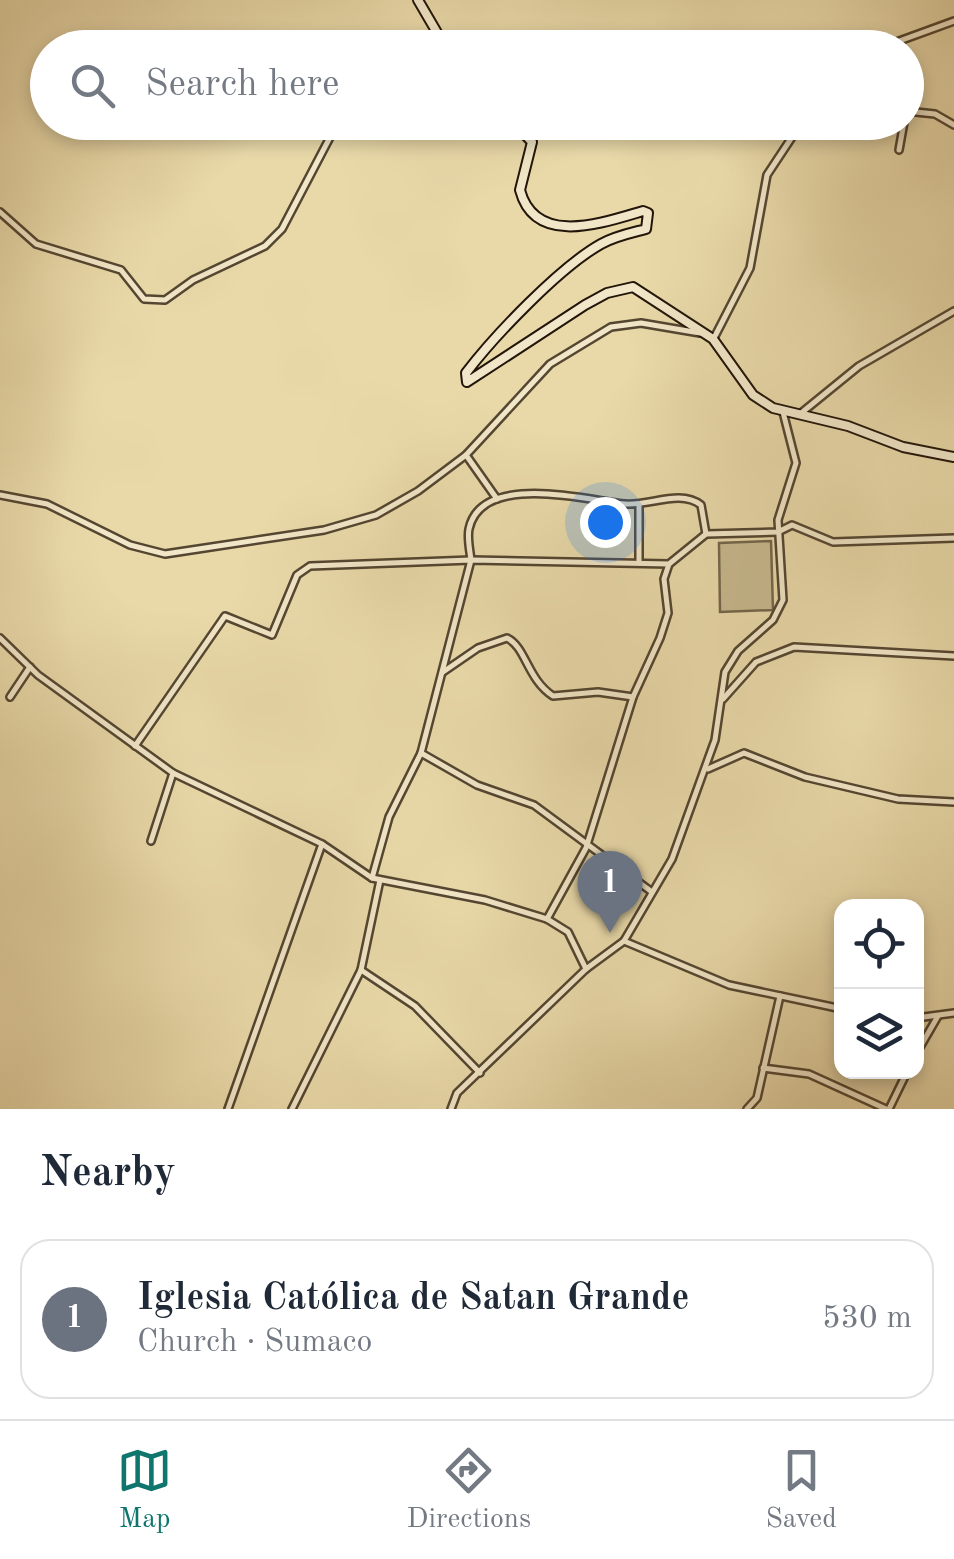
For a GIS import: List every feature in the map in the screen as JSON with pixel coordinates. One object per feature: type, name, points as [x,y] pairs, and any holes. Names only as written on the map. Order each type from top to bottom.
[{"type":"street","points":[[418,0],[436,30]]},
{"type":"street","points":[[924,32],[954,21]]},
{"type":"street","points":[[924,113],[935,114],[954,125]]},
{"type":"street","points":[[0,212],[36,244],[121,270],[144,299],[165,300],[193,280],[244,258],[282,229],[329,140]]},
{"type":"street","points":[[530,140],[520,190],[537,218],[563,228],[643,211],[650,214],[650,222],[646,228],[606,241],[583,258],[486,348],[466,373],[467,382],[500,356],[623,287],[643,291],[713,340],[753,394],[783,412],[860,430],[903,448],[954,457]]},
{"type":"street","points":[[713,340],[750,268],[767,175],[790,140]]},
{"type":"street","points":[[899,150],[901,140]]},
{"type":"street","points":[[800,414],[859,366],[954,311]]},
{"type":"street","points":[[0,495],[48,504],[149,551],[187,554],[324,530],[376,515],[466,454],[550,364],[611,327],[642,323],[703,334]]},
{"type":"street","points":[[451,1109],[457,1093],[586,969],[624,941],[672,859],[706,770],[723,699],[722,684],[730,662],[780,610],[780,508],[796,463],[783,412]]},
{"type":"street","points":[[466,454],[497,499]]},
{"type":"street","points":[[372,878],[389,818],[421,753],[471,560],[468,531],[472,520],[497,499],[530,493],[639,505],[694,499],[701,505],[706,534]]},
{"type":"street","points":[[639,505],[639,564]]},
{"type":"street","points":[[547,919],[586,848],[611,780],[633,697],[665,625],[664,579],[670,564],[706,534],[778,532],[792,526],[844,543],[954,538]]},
{"type":"street","points":[[135,746],[225,616],[272,635],[302,570],[471,560],[670,564]]},
{"type":"street","points":[[654,564],[664,579]]},
{"type":"street","points":[[0,638],[30,667],[173,773],[322,844],[372,878],[485,900],[547,919],[568,932],[586,969]]},
{"type":"street","points":[[441,673],[478,648],[507,638],[518,645],[534,681],[554,696],[598,692],[633,697]]},
{"type":"street","points":[[723,699],[756,662],[794,647],[954,656]]},
{"type":"street","points":[[10,696],[30,667]]},
{"type":"street","points":[[421,753],[477,785],[534,805],[586,848],[652,892]]},
{"type":"street","points":[[706,770],[744,753],[804,777],[898,799],[954,802]]},
{"type":"street","points":[[151,841],[173,773]]},
{"type":"street","points":[[228,1109],[322,844]]},
{"type":"street","points":[[292,1109],[360,970],[380,880]]},
{"type":"street","points":[[624,941],[729,985],[834,1007]]},
{"type":"street","points":[[360,970],[415,1006],[480,1073]]},
{"type":"street","points":[[746,1109],[757,1098],[780,996]]},
{"type":"street","points":[[924,1017],[954,1014]]},
{"type":"street","points":[[924,1040],[938,1016]]},
{"type":"street","points":[[763,1068],[809,1074],[888,1109],[903,1079]]},
{"type":"shaded area","points":[[771,541],[773,610],[720,612],[719,543]]},
{"type":"place","name":"Iglesia Católica de Satan Grande","points":[[610,933]]}]
